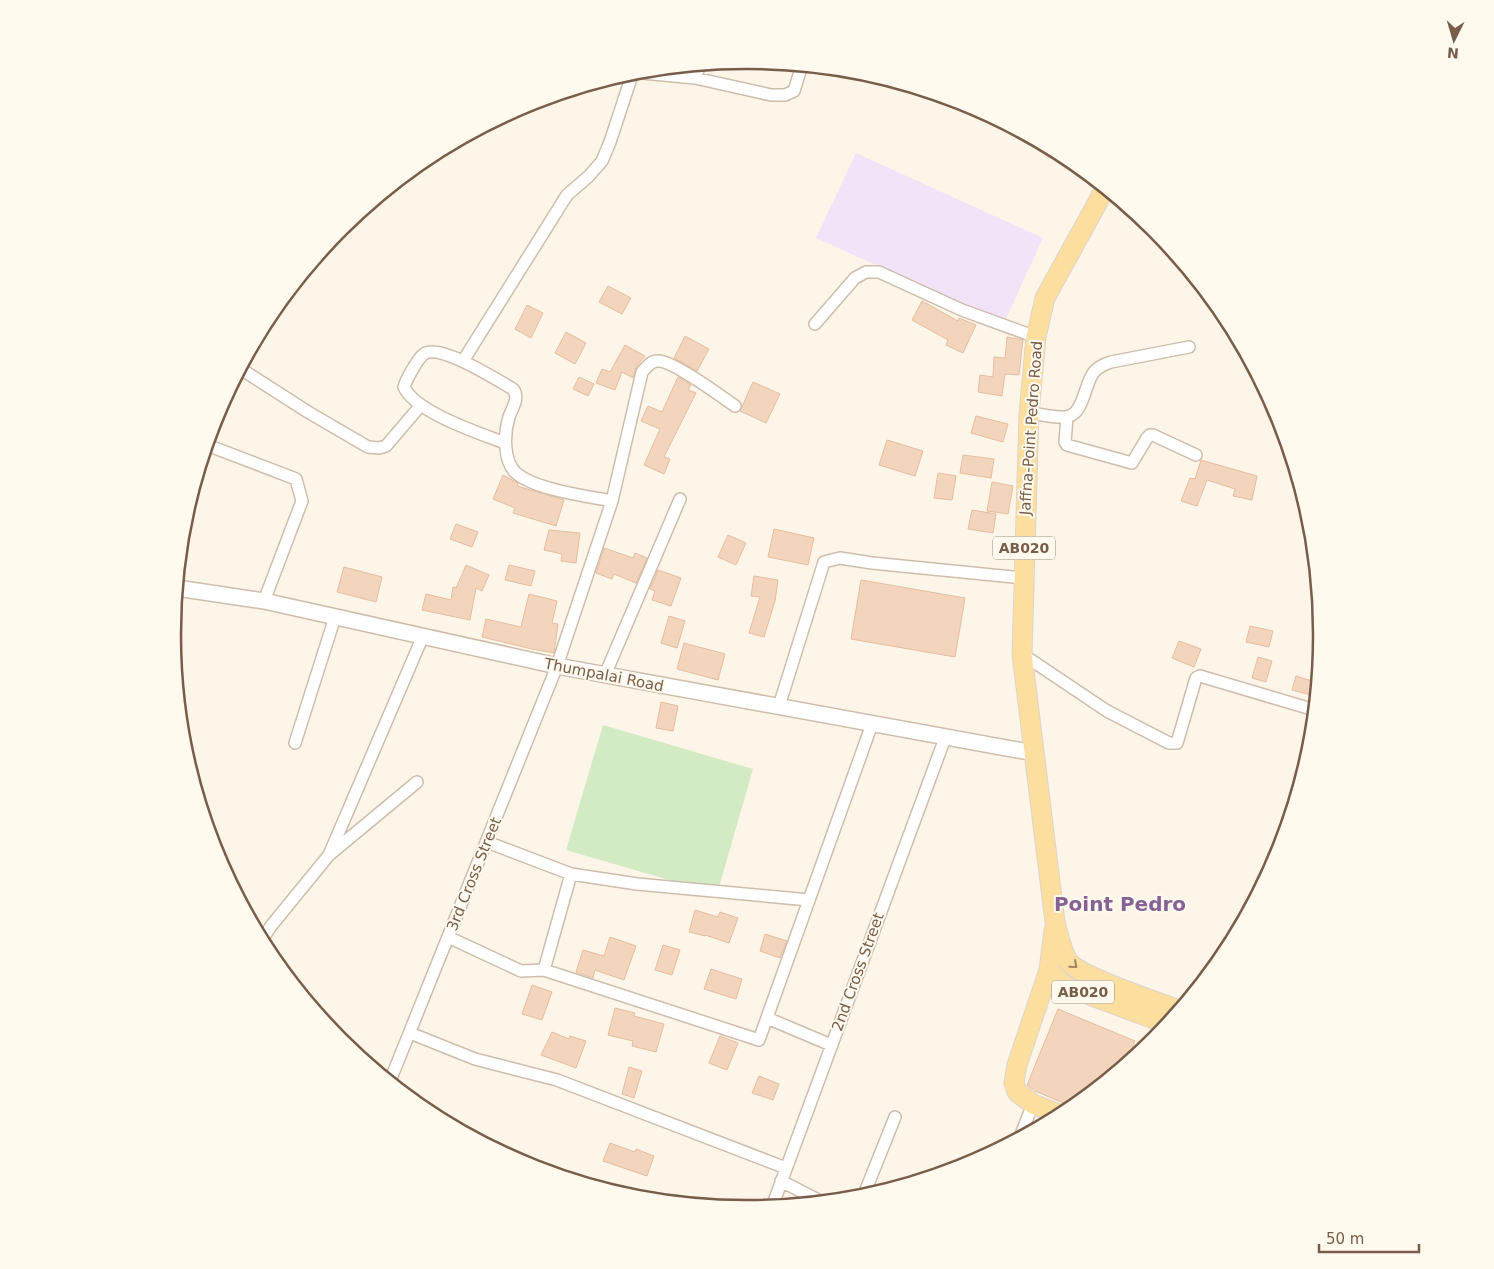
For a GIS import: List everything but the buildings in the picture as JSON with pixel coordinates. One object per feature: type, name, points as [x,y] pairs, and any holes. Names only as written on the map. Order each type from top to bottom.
[{"type":"main road","name":"Jaffna-Point Pedro Road","points":[[1102,195],[1045,298],[1036,337],[1029,413],[1022,654],[1054,922],[1061,944],[1069,962],[1085,973],[1172,1008]]},
{"type":"main road","name":"Jaffna-Point Pedro Road","points":[[1051,1111],[1033,1104],[1017,1092],[1014,1083],[1017,1065],[1049,970],[1054,922]]},
{"type":"main road","name":"AB020","points":[[1049,970],[1065,986],[1160,1021]]},
{"type":"street","points":[[695,78],[698,71]]},
{"type":"street","points":[[666,75],[695,78],[771,95],[786,95],[794,91],[800,72]]},
{"type":"street","points":[[463,361],[567,195],[602,162],[629,82]]},
{"type":"street","points":[[815,324],[855,278],[866,272],[879,272],[962,310],[1036,337]]},
{"type":"street","points":[[1029,413],[1067,417],[1078,408],[1093,372],[1101,366],[1111,362],[1189,347]]},
{"type":"street","points":[[505,442],[460,427],[421,405],[407,394],[404,387],[422,354],[436,352],[463,361],[513,389],[516,393],[516,400],[509,418],[505,442],[515,472],[538,485],[612,501]]},
{"type":"street","name":"3rd Cross Street","points":[[393,1075],[557,666],[612,501],[642,372],[651,363],[659,361],[691,376],[736,406]]},
{"type":"street","points":[[246,372],[308,412],[368,447],[379,448],[386,446],[421,405]]},
{"type":"street","points":[[1067,417],[1065,442],[1067,445],[1076,448],[1132,463],[1150,434],[1196,455]]},
{"type":"street","points":[[213,447],[296,479],[302,501],[264,601]]},
{"type":"street","points":[[605,675],[680,499]]},
{"type":"street","points":[[779,706],[824,562],[840,558],[1023,578]]},
{"type":"street","name":"Thumpalai Road","points":[[183,589],[264,601],[557,666],[1034,753]]},
{"type":"street","points":[[295,743],[336,617]]},
{"type":"street","points":[[329,855],[423,636]]},
{"type":"street","points":[[1022,654],[1107,711],[1169,743],[1177,742],[1196,678],[1200,676],[1308,708]]},
{"type":"street","points":[[448,937],[521,971],[544,970],[759,1040],[872,724]]},
{"type":"street","name":"2nd Cross Street","points":[[775,1199],[945,738]]},
{"type":"street","points":[[267,933],[329,855],[417,782]]},
{"type":"street","points":[[487,842],[570,874],[637,884],[809,900]]},
{"type":"street","points":[[544,970],[570,874]]},
{"type":"street","points":[[767,1018],[831,1045]]},
{"type":"street","points":[[410,1033],[475,1059],[557,1080],[786,1168]]},
{"type":"street","points":[[1024,1127],[1033,1104]]},
{"type":"street","points":[[867,1187],[895,1117]]},
{"type":"street","points":[[781,1181],[811,1196]]},
{"type":"shaded area","points":[[856,153],[1043,238],[1004,323],[816,238]]},
{"type":"green space","points":[[603,725],[753,769],[717,894],[566,850]]},
{"type":"district","name":"Point Pedro","points":[[1120,904]]}]
